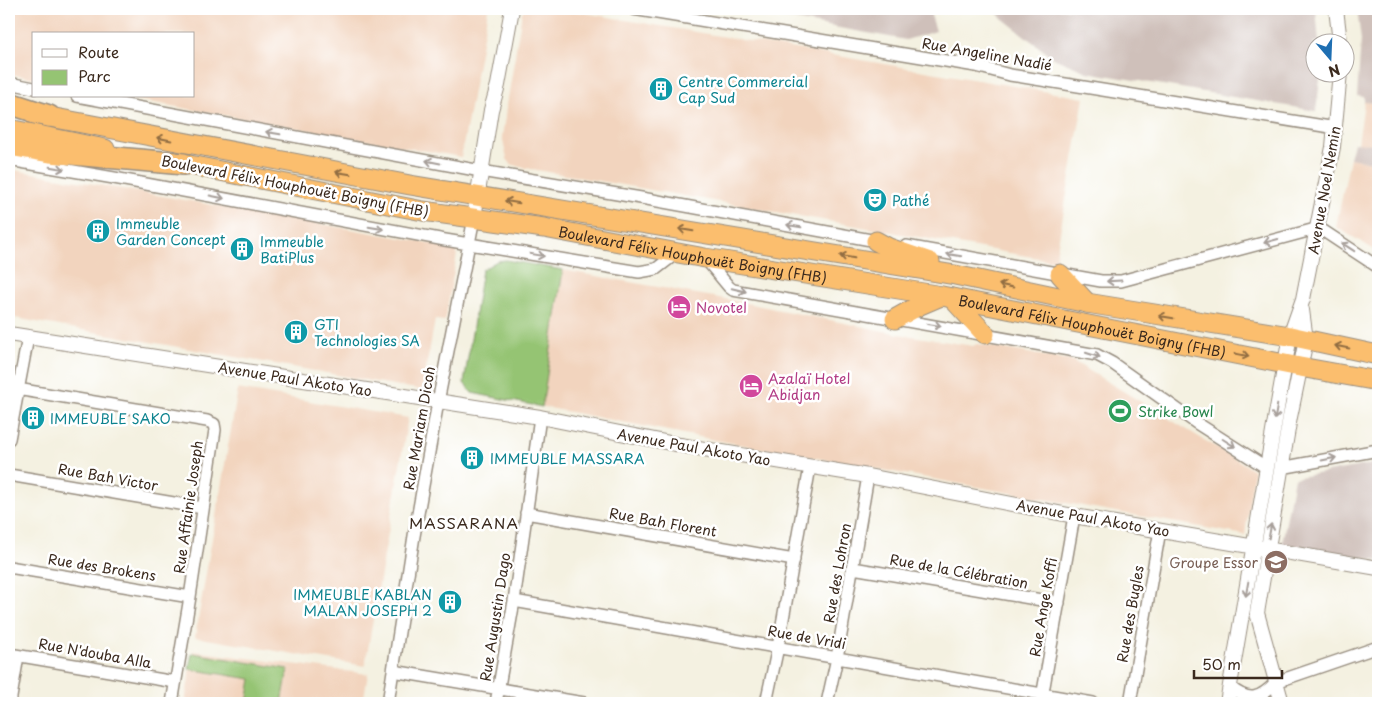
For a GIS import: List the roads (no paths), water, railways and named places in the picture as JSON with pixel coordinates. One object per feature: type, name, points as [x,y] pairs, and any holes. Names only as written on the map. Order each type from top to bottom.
[{"type":"highway","points":[[9,103],[49,116]]},
{"type":"highway","name":"Boulevard Félix Houphouët Boigny (FHB)","points":[[9,110],[477,196],[955,275],[1087,303],[1298,338],[1378,355]]},
{"type":"highway","name":"Boulevard Félix Houphouët Boigny (FHB)","points":[[9,129],[415,210],[544,228],[705,258],[947,297],[1293,366],[1378,381]]},
{"type":"highway","points":[[9,145],[50,152],[184,164]]},
{"type":"highway","points":[[876,241],[888,248],[941,266],[955,275]]},
{"type":"highway","points":[[1060,274],[1087,303]]},
{"type":"highway","points":[[896,319],[920,305],[947,297],[985,334]]},
{"type":"street","points":[[491,110],[490,85],[503,9]]},
{"type":"street","points":[[474,218],[491,110],[498,85],[512,9]]},
{"type":"street","name":"Rue Angeline Nadié","points":[[633,9],[976,66],[1010,75],[1336,128]]},
{"type":"street","points":[[1336,9],[1339,32]]},
{"type":"street","name":"Avenue Noel Nemin","points":[[1260,549],[1302,307],[1336,128],[1339,82]]},
{"type":"street","points":[[9,84],[32,88]]},
{"type":"street","points":[[88,98],[481,172],[647,199],[1101,281],[1121,280],[1318,228],[1378,266]]},
{"type":"street","points":[[9,160],[470,244],[639,272],[656,269],[678,252]]},
{"type":"street","name":"Rue Mariam Dicoh","points":[[388,703],[414,536],[474,218]]},
{"type":"street","points":[[705,258],[729,287],[734,290],[1097,355],[1112,363],[1195,422],[1274,468],[1378,450]]},
{"type":"street","name":"Avenue Paul Akoto Yao","points":[[9,334],[540,417],[680,445],[868,476],[1074,516],[1378,568]]},
{"type":"street","points":[[9,434],[28,337]]},
{"type":"street","name":"Rue Affainie Joseph","points":[[18,389],[214,424],[215,430],[190,597],[172,703]]},
{"type":"street","name":"Rue Augustin Dago","points":[[496,703],[514,602],[540,417]]},
{"type":"street","points":[[766,703],[778,647],[810,467]]},
{"type":"street","name":"Rue Bah Victor","points":[[9,476],[203,508]]},
{"type":"street","name":"Rue des Lohron","points":[[827,703],[837,658],[868,476]]},
{"type":"street","name":"Rue Bah Florent","points":[[526,514],[794,560]]},
{"type":"street","name":"Rue Ange Koffi","points":[[1042,699],[1074,516]]},
{"type":"street","name":"Rue des Bugles","points":[[1130,703],[1160,530]]},
{"type":"street","points":[[1260,549],[1257,613],[1282,703]]},
{"type":"street","points":[[1227,703],[1260,549]]},
{"type":"street","name":"Rue des Brokens","points":[[9,567],[190,597]]},
{"type":"street","name":"Rue de la Célébration","points":[[853,568],[1059,603]]},
{"type":"street","name":"Rue de Vridi","points":[[514,602],[778,647],[1042,699],[1094,703]]},
{"type":"street","points":[[1230,687],[1241,695],[1257,697],[1266,693],[1276,682],[1378,647]]},
{"type":"street","points":[[10,703],[13,655]]},
{"type":"street","name":"Rue N'douba Alla","points":[[13,655],[175,682]]},
{"type":"street","points":[[393,671],[584,703]]},
{"type":"place","name":"Centre Commercial Cap Sud","points":[[661,89]]},
{"type":"place","name":"Pathé","points":[[875,200]]},
{"type":"place","name":"Immeuble Garden Concept","points":[[98,231]]},
{"type":"place","name":"Immeuble BatiPlus","points":[[242,249]]},
{"type":"place","name":"Novotel","points":[[679,307]]},
{"type":"place","name":"GTI Technologies SA","points":[[296,332]]},
{"type":"place","name":"Azalaï Hotel Abidjan","points":[[751,386]]},
{"type":"place","name":"Strike Bowl","points":[[1120,411]]},
{"type":"place","name":"IMMEUBLE SAKO","points":[[33,418]]},
{"type":"place","name":"IMMEUBLE MASSARA","points":[[472,458]]},
{"type":"place","name":"Groupe Essor","points":[[1276,562]]},
{"type":"place","name":"IMMEUBLE KABLAN MALAN JOSEPH 2","points":[[450,602]]},
{"type":"district","name":"MASSARANA","points":[[464,522]]}]
